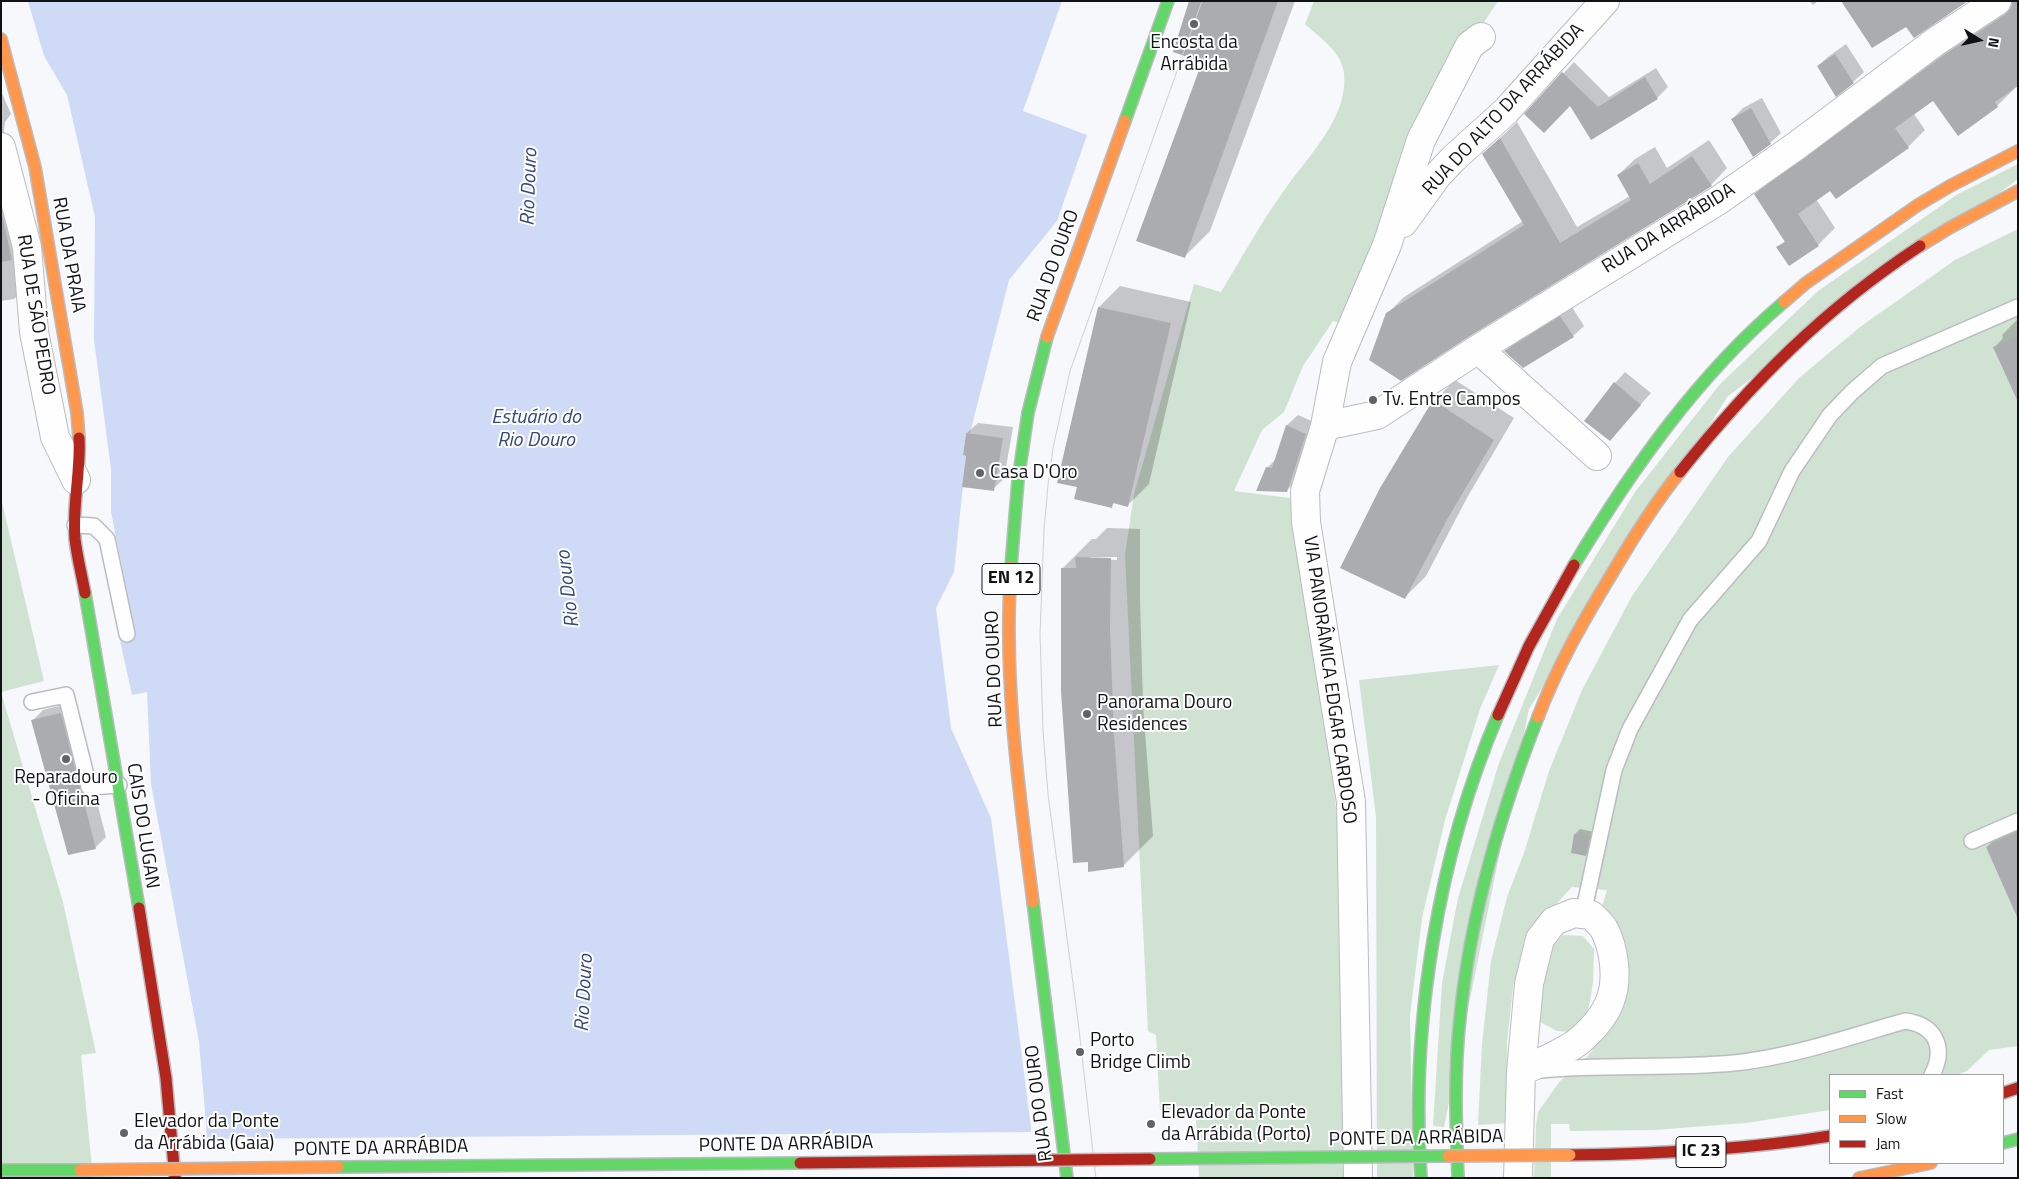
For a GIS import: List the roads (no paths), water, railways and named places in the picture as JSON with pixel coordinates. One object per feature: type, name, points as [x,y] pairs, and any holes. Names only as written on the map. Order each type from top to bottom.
[{"type":"main road","name":"RUA DO OURO","points":[[1067,1178],[1015,756],[1010,626],[1011,572],[1018,480],[1028,413],[1043,347],[1168,1]]},
{"type":"main road","name":"RUA DA PRAIA","points":[[1,39],[35,168],[77,413],[80,455],[76,480]]},
{"type":"main road","points":[[1421,1178],[1418,1134],[1418,1085],[1421,1029],[1436,932],[1463,816],[1497,717],[1537,631],[1609,506],[1672,420],[1724,360],[1795,292],[1927,199],[2018,150]]},
{"type":"main road","points":[[1458,1178],[1455,1076],[1462,996],[1488,865],[1522,759],[1558,667],[1621,554],[1706,437],[1754,382],[1820,319],[1928,239],[2018,191]]},
{"type":"main road","name":"CAIS DO LUGAN","points":[[76,480],[75,539],[119,785],[166,1078],[175,1178]]},
{"type":"main road","points":[[2004,1093],[2018,1088]]},
{"type":"main road","name":"PONTE DA ARRÁBIDA","points":[[1,1170],[1649,1155],[1753,1147],[1829,1136]]},
{"type":"main road","points":[[2004,1143],[2018,1139]]},
{"type":"main road","points":[[1859,1178],[1926,1164]]},
{"type":"street","name":"RUA DO ALTO DA ARRÁBIDA","points":[[1387,245],[1437,176],[1506,111],[1605,1]]},
{"type":"street","name":"RUA DA ARRÁBIDA","points":[[1325,426],[1378,415],[1478,349],[1719,200],[1796,146],[1935,42],[1997,1]]},
{"type":"street","name":"RUA DO ALTO DA ARRÁBIDA","points":[[1325,426],[1336,362],[1387,245],[1421,140],[1470,45],[1481,37]]},
{"type":"street","name":"RUA DE SÃO PEDRO","points":[[1,147],[27,247],[34,332],[55,437],[76,480]]},
{"type":"street","points":[[1478,349],[1597,456]]},
{"type":"street","name":"VIA PANORÂMICA EDGAR CARDOSO","points":[[1325,426],[1305,491],[1306,522],[1351,802],[1358,1178]]},
{"type":"street","points":[[1518,1178],[1521,1072],[1529,984],[1540,939],[1554,921],[1574,913],[1591,915],[1604,928],[1610,946],[1614,979],[1611,998],[1590,1030],[1577,1042],[1521,1072]]},
{"type":"lane","points":[[1583,914],[1609,786],[1617,759],[1630,729],[1690,620],[1758,541],[1792,471],[1830,415],[1852,392],[1882,366],[2018,307]]},
{"type":"lane","points":[[75,525],[94,526],[107,539],[127,634]]},
{"type":"lane","points":[[32,702],[66,695],[89,787],[119,785]]},
{"type":"lane","points":[[1972,841],[2018,821]]},
{"type":"lane","points":[[1521,1072],[1735,1062],[1772,1057],[1905,1021],[1917,1022],[1928,1028],[1939,1044],[1939,1062],[1933,1074]]},
{"type":"water","name":"Estuário do Rio Douro","points":[[28,1],[1062,1],[1023,111],[1087,135],[1057,221],[1009,280],[970,433],[966,433],[963,455],[966,456],[954,572],[936,608],[951,728],[991,818],[1031,1127],[1031,1178],[207,1178],[206,1124],[199,1042],[151,784],[147,692],[132,695],[119,636],[135,632],[111,512],[111,469],[94,340],[95,217],[67,95],[44,56]]},
{"type":"tram line","points":[[1096,1178],[1078,1021],[1048,794],[1043,731],[1040,634],[1044,530],[1048,485],[1053,448],[1070,371],[1202,1]]},
{"type":"place","name":"Encosta da Arrábida","points":[[1194,24]]},
{"type":"place","name":"Tv. Entre Campos","points":[[1373,400]]},
{"type":"place","name":"Casa D'Oro","points":[[980,473]]},
{"type":"place","name":"Panorama Douro Residences","points":[[1087,714]]},
{"type":"place","name":"Reparadouro - Oficina","points":[[66,759]]},
{"type":"place","name":"Porto Bridge Climb","points":[[1080,1052]]},
{"type":"place","name":"Elevador da Ponte da Arrábida (Porto)","points":[[1151,1124]]},
{"type":"place","name":"Elevador da Ponte da Arrábida (Gaia)","points":[[124,1133]]},
{"type":"water label","name":"Rio Douro","points":[[530,187]]},
{"type":"water label","name":"Rio Douro","points":[[569,589]]},
{"type":"water label","name":"Rio Douro","points":[[585,993]]}]
